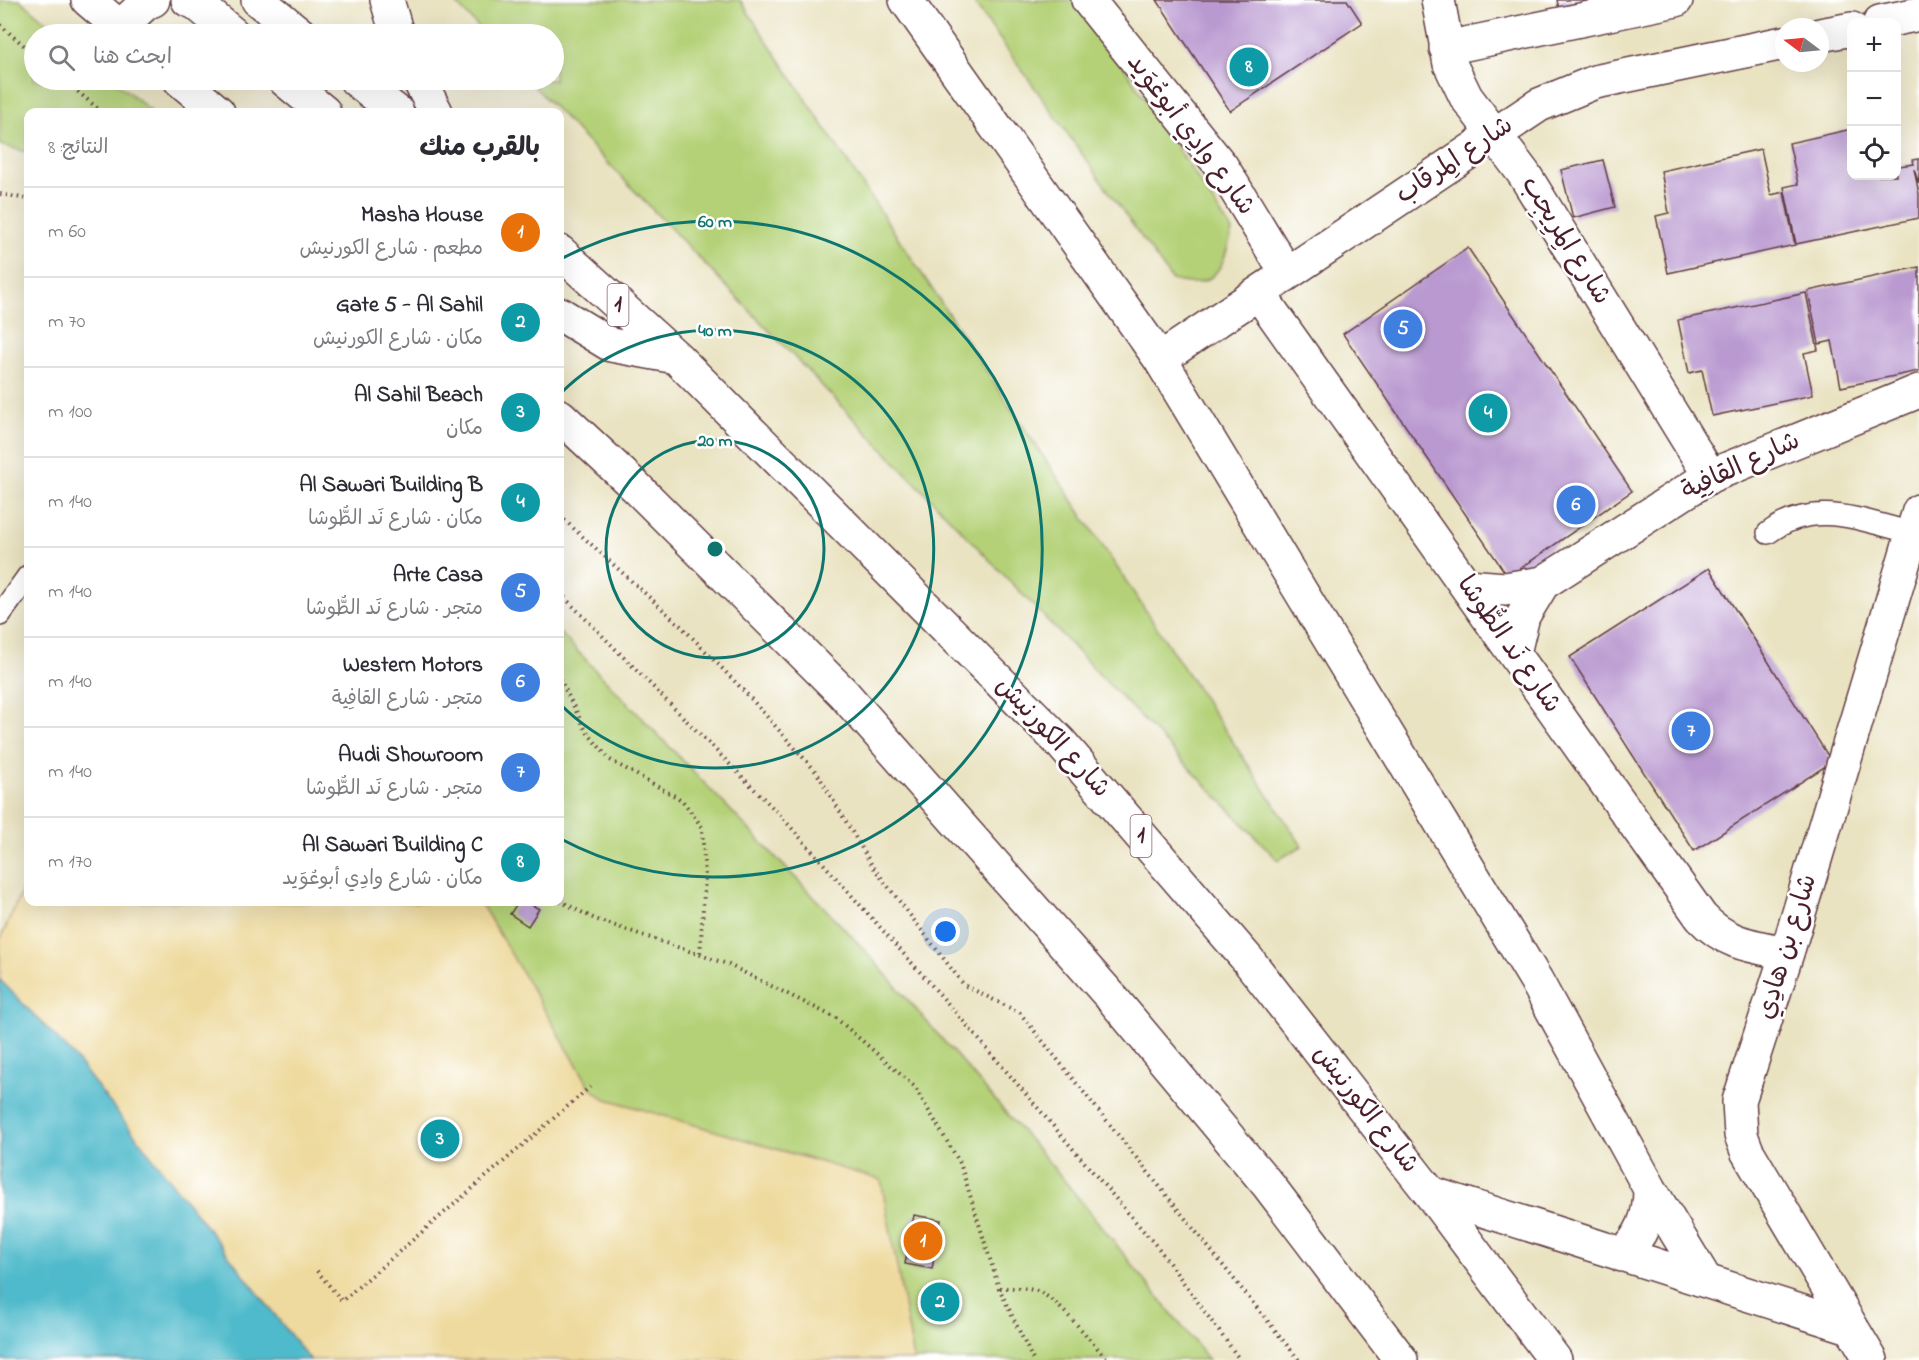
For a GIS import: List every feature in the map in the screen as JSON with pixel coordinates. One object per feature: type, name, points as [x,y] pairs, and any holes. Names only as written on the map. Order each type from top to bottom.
[{"type":"main road","points":[[88,0],[116,24]]},
{"type":"main road","points":[[130,24],[146,3],[153,0]]},
{"type":"main road","points":[[188,0],[196,3],[221,24]]},
{"type":"main road","points":[[258,0],[288,24]]},
{"type":"main road","points":[[387,0],[394,24]]},
{"type":"main road","points":[[906,0],[1160,359],[1536,980],[1650,1189],[1706,1281]]},
{"type":"main road","name":"شارع وادِي أبوعُوَيد","points":[[1088,0],[1222,167],[1287,274]]},
{"type":"main road","name":"شارع المِرِيجِب","points":[[1438,0],[1450,64],[1466,97],[1524,174],[1710,476]]},
{"type":"main road","points":[[1446,48],[1676,0]]},
{"type":"main road","points":[[1900,18],[1919,14]]},
{"type":"main road","points":[[1829,33],[1847,29]]},
{"type":"main road","name":"شارع المِرقاب","points":[[1160,359],[1539,105],[1595,82],[1775,45]]},
{"type":"main road","points":[[192,90],[213,108]]},
{"type":"main road","points":[[297,90],[319,108]]},
{"type":"main road","points":[[369,90],[392,108]]},
{"type":"main road","points":[[424,90],[434,108]]},
{"type":"main road","name":"شارع الكورنيش","points":[[564,256],[676,357],[1059,742],[1248,960],[1430,1193],[1555,1360]]},
{"type":"main road","name":"شارع نَد الطُّوشا","points":[[1259,294],[1701,916],[1714,931],[1728,939],[1787,953]]},
{"type":"main road","points":[[564,316],[611,345],[676,357]]},
{"type":"main road","name":"شارع القافِية","points":[[1467,586],[1505,589],[1543,583],[1710,476],[1919,391]]},
{"type":"main road","points":[[564,420],[636,487],[843,693],[1112,998],[1269,1186],[1401,1360]]},
{"type":"main road","name":"شارع بن هادِي","points":[[1871,1360],[1747,1151],[1741,1135],[1739,1101],[1787,953],[1916,522]]},
{"type":"main road","name":"شارع القافِية","points":[[1514,653],[1523,616],[1543,583]]},
{"type":"main road","points":[[1622,1255],[1632,1245],[1647,1219],[1650,1189]]},
{"type":"main road","points":[[1430,1193],[1850,1327]]},
{"type":"lane","points":[[1768,533],[1781,524],[1811,513],[1916,522]]},
{"type":"lane","points":[[0,615],[24,582]]},
{"type":"path","points":[[0,25],[24,45]]},
{"type":"path","points":[[76,90],[97,108]]},
{"type":"path","points":[[0,194],[24,198]]},
{"type":"path","points":[[564,520],[682,627],[745,692],[817,773],[873,867],[964,985],[1020,1012],[1299,1360]]},
{"type":"path","points":[[564,597],[780,815],[951,1007],[1159,1249],[1240,1360]]},
{"type":"path","points":[[564,687],[586,731],[610,760],[682,800],[702,827],[705,877],[700,955]]},
{"type":"path","points":[[564,903],[595,919],[727,964],[836,1018],[914,1086],[960,1162],[999,1288],[1033,1360]]},
{"type":"path","points":[[317,1271],[342,1301],[590,1087]]},
{"type":"path","points":[[999,1288],[1020,1287],[1040,1292],[1075,1323],[1108,1360]]},
{"type":"green space","points":[[0,0],[20,0],[49,24],[24,24],[24,90],[126,90],[147,108],[24,108],[24,151],[0,145]]},
{"type":"green space","points":[[453,0],[740,0],[1302,846],[1278,860],[564,117],[564,108],[555,108],[538,90],[564,90],[564,24],[476,24]]},
{"type":"green space","points":[[972,0],[1080,0],[1232,231],[1225,256],[1215,274],[1208,280],[1198,283],[1172,280]]},
{"type":"green space","points":[[564,637],[862,947],[1059,1174],[1209,1360],[914,1360],[881,1180],[603,1098],[590,1087],[482,906],[564,906]]},
{"type":"sand","points":[[24,887],[24,906],[482,906],[590,1087],[603,1098],[881,1180],[914,1360],[310,1360],[71,1053],[0,980],[0,940]]},
{"type":"water","points":[[0,980],[71,1053],[310,1360],[0,1360]]},
{"type":"building","points":[[1157,0],[1347,0],[1362,23],[1230,111]]},
{"type":"building","points":[[1557,0],[1596,0],[1559,9]]},
{"type":"building","points":[[1847,130],[1847,180],[1901,180],[1901,166],[1914,164],[1913,160],[1919,159],[1919,184],[1914,169],[1919,194],[1919,218],[1796,244],[1784,187],[1798,184],[1789,143]]},
{"type":"building","points":[[1761,149],[1771,195],[1784,192],[1795,245],[1668,273],[1656,216],[1669,213],[1661,171]]},
{"type":"building","points":[[1603,160],[1615,207],[1573,218],[1561,170]]},
{"type":"building","points":[[1468,248],[1632,491],[1508,577],[1343,334]]},
{"type":"building","points":[[1919,267],[1919,371],[1841,387],[1832,341],[1819,344],[1808,291]]},
{"type":"building","points":[[1806,293],[1818,350],[1804,353],[1813,395],[1712,416],[1702,370],[1689,373],[1678,320]]},
{"type":"building","points":[[1709,568],[1832,762],[1694,851],[1570,657]]},
{"type":"building","points":[[515,906],[534,906],[539,909],[528,926],[510,914]]},
{"type":"building","points":[[914,1215],[941,1220],[932,1269],[905,1264]]},
{"type":"building","points":[[931,1287],[954,1292],[948,1317],[926,1311]]},
{"type":"place","name":"Al Sawari Building C","points":[[1249,67]]},
{"type":"place","name":"Arte Casa","points":[[1403,329]]},
{"type":"place","name":"Al Sawari Building B","points":[[1488,413]]},
{"type":"place","name":"Western Motors","points":[[1576,505]]},
{"type":"place","name":"Audi Showroom","points":[[1691,731]]},
{"type":"place","name":"Al Sahil Beach","points":[[440,1139]]},
{"type":"place","name":"Masha House","points":[[923,1241]]},
{"type":"place","name":"Gate 5 - Al Sahil","points":[[940,1302]]}]
